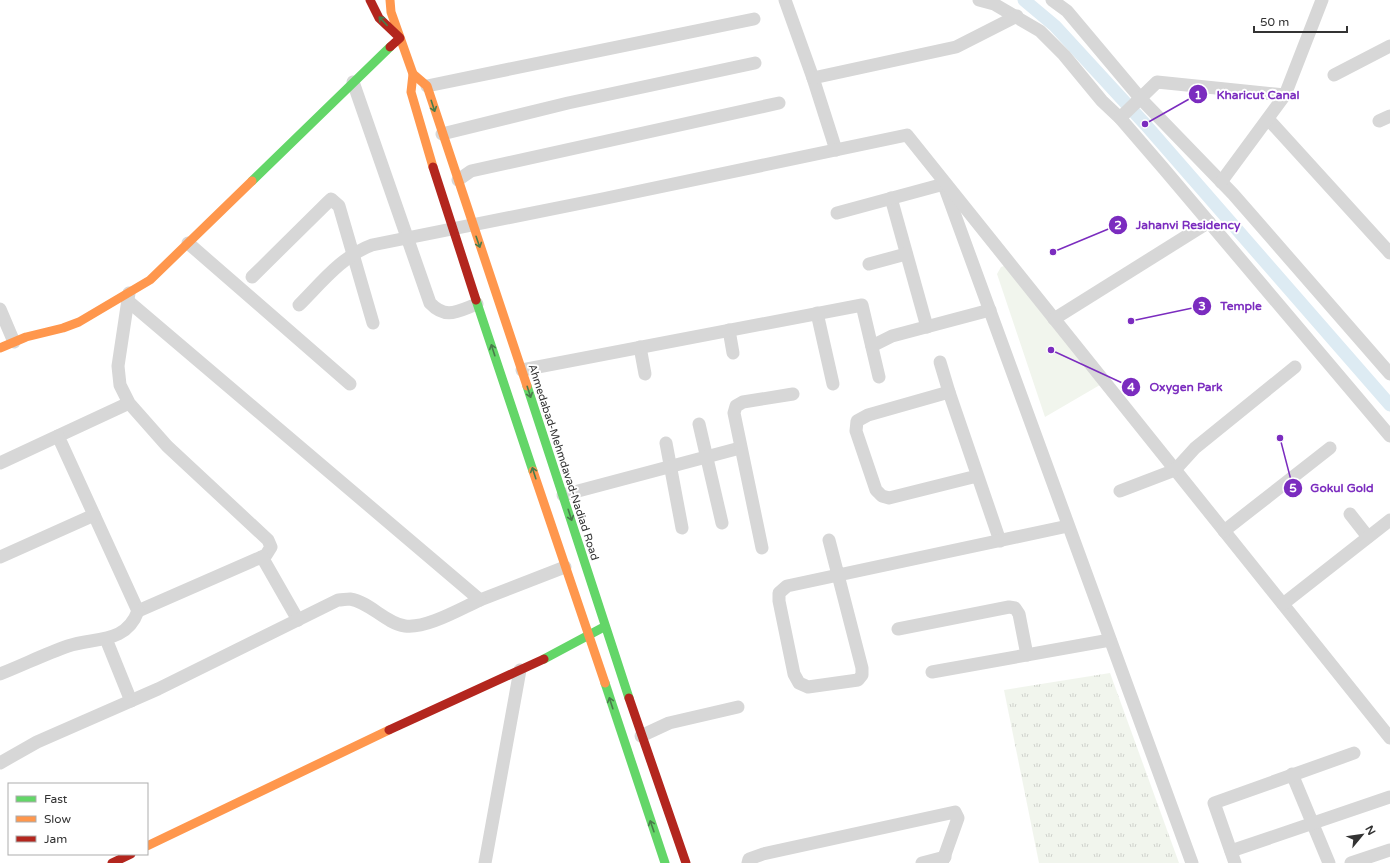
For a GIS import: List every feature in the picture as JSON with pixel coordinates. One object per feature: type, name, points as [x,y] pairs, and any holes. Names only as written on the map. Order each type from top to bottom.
[{"type":"main road","points":[[370,0],[379,18],[400,38]]},
{"type":"main road","points":[[381,0],[384,7],[391,12]]},
{"type":"main road","points":[[390,0],[391,12],[413,74],[411,92],[452,229],[665,863]]},
{"type":"main road","points":[[0,348],[26,337],[63,328],[79,322],[129,297],[150,280],[400,38]]},
{"type":"main road","points":[[413,74],[427,86]]},
{"type":"main road","name":"Ahmedabad-Mehmdavad-Nadiad Road","points":[[427,86],[472,225],[522,370],[641,736],[686,863]]},
{"type":"main road","points":[[148,846],[390,729],[560,652],[605,627]]},
{"type":"main road","points":[[112,863],[129,855]]},
{"type":"street","points":[[785,0],[813,78],[836,150]]},
{"type":"street","points":[[979,0],[994,4],[1017,16],[1040,31],[1064,55],[1102,101],[1120,118],[1209,222],[1390,436]]},
{"type":"street","points":[[1052,0],[1067,11],[1141,99],[1221,182],[1390,374]]},
{"type":"street","points":[[1221,182],[1285,95],[1322,0]]},
{"type":"street","points":[[813,78],[956,47],[1017,16]]},
{"type":"street","points":[[427,86],[754,19]]},
{"type":"street","points":[[1334,75],[1390,46]]},
{"type":"street","points":[[442,134],[568,103],[755,63]]},
{"type":"street","points":[[353,82],[430,303],[438,311],[450,314],[477,304]]},
{"type":"street","points":[[1120,118],[1141,99],[1156,82],[1285,95]]},
{"type":"street","points":[[458,180],[471,171],[779,103]]},
{"type":"street","points":[[1268,119],[1390,253]]},
{"type":"street","points":[[299,305],[353,254],[372,245],[907,135],[942,181],[1389,736]]},
{"type":"street","points":[[837,213],[891,198],[942,181]]},
{"type":"street","points":[[942,181],[1192,863]]},
{"type":"street","points":[[891,198],[927,327]]},
{"type":"street","points":[[252,276],[331,200],[339,206],[373,323]]},
{"type":"street","points":[[1054,319],[1209,222]]},
{"type":"street","points":[[188,243],[350,384]]},
{"type":"street","points":[[869,264],[906,254]]},
{"type":"street","points":[[129,297],[118,366],[120,385],[129,403],[167,446],[268,540],[272,547],[270,552],[262,557],[138,611]]},
{"type":"street","points":[[129,297],[480,600]]},
{"type":"street","points":[[522,370],[862,305],[879,377]]},
{"type":"street","points":[[0,309],[14,342]]},
{"type":"street","points":[[872,346],[892,336],[990,310]]},
{"type":"street","points":[[817,313],[833,384]]},
{"type":"street","points":[[729,330],[733,353]]},
{"type":"street","points":[[640,347],[645,374]]},
{"type":"street","points":[[940,362],[1000,540]]},
{"type":"street","points":[[1120,491],[1175,470],[1195,448],[1295,367]]},
{"type":"street","points":[[949,392],[868,415],[858,421],[856,431],[876,490],[882,496],[889,498],[978,476]]},
{"type":"street","points":[[762,548],[740,448],[734,413],[736,406],[743,402],[793,394]]},
{"type":"street","points":[[0,463],[129,403]]},
{"type":"street","points":[[699,424],[722,523]]},
{"type":"street","points":[[0,674],[70,645],[106,639],[120,634],[134,622],[138,611],[58,436]]},
{"type":"street","points":[[666,443],[682,528]]},
{"type":"street","points":[[563,495],[740,448]]},
{"type":"street","points":[[1224,531],[1330,448]]},
{"type":"street","points":[[1350,514],[1368,537]]},
{"type":"street","points":[[0,557],[94,515]]},
{"type":"street","points":[[1283,604],[1390,520]]},
{"type":"street","points":[[829,540],[837,575],[862,668],[862,675],[858,680],[808,688],[799,682],[794,674],[778,601],[779,593],[787,586],[837,575],[1000,540],[1068,526]]},
{"type":"street","points":[[262,557],[298,620]]},
{"type":"street","points":[[0,763],[37,742],[131,702],[338,600],[350,599],[404,626],[420,626],[480,600],[565,567]]},
{"type":"street","points":[[898,629],[1009,607],[1015,608],[1019,614],[1027,655]]},
{"type":"street","points":[[106,639],[131,702]]},
{"type":"street","points":[[932,672],[1110,640]]},
{"type":"street","points":[[485,863],[520,670]]},
{"type":"street","points":[[641,736],[669,723],[738,707]]},
{"type":"street","points":[[1354,753],[1214,803],[1233,857],[1312,823],[1390,797]]},
{"type":"street","points":[[1292,774],[1329,863]]},
{"type":"street","points":[[748,863],[749,860],[763,854],[955,812],[958,818],[944,860],[922,863]]},
{"type":"street","points":[[1352,863],[1390,850]]},
{"type":"green space","points":[[1010,264],[1105,382],[1045,417],[997,274],[1001,267]]},
{"type":"green space","points":[[1110,673],[1179,863],[1039,863],[1004,690]]},
{"type":"waterway","points":[[1024,0],[1055,26],[1145,124],[1390,405]]},
{"type":"traffic: fast","points":[[252,181],[390,47]]},
{"type":"traffic: fast","points":[[476,300],[533,471]]},
{"type":"traffic: fast","points":[[527,386],[629,698]]},
{"type":"traffic: fast","points":[[544,659],[602,628]]},
{"type":"traffic: fast","points":[[605,683],[665,863]]},
{"type":"traffic: slow","points":[[390,0],[391,12],[413,74],[411,92],[433,167]]},
{"type":"traffic: slow","points":[[413,74],[427,86],[527,386]]},
{"type":"traffic: slow","points":[[0,348],[26,337],[63,328],[79,322],[150,280],[252,181]]},
{"type":"traffic: slow","points":[[533,471],[605,683]]},
{"type":"traffic: slow","points":[[148,846],[389,730]]},
{"type":"traffic: jam","points":[[370,0],[379,18],[400,38],[390,47]]},
{"type":"traffic: jam","points":[[433,167],[476,300]]},
{"type":"traffic: jam","points":[[389,730],[544,659]]},
{"type":"traffic: jam","points":[[629,698],[686,863]]},
{"type":"traffic: jam","points":[[112,863],[129,855]]},
{"type":"place","name":"Kharicut Canal","points":[[1145,124]]},
{"type":"place","name":"Jahanvi Residency","points":[[1053,252]]},
{"type":"place","name":"Temple","points":[[1131,321]]},
{"type":"place","name":"Oxygen Park","points":[[1051,350]]},
{"type":"place","name":"Gokul Gold","points":[[1280,438]]}]
